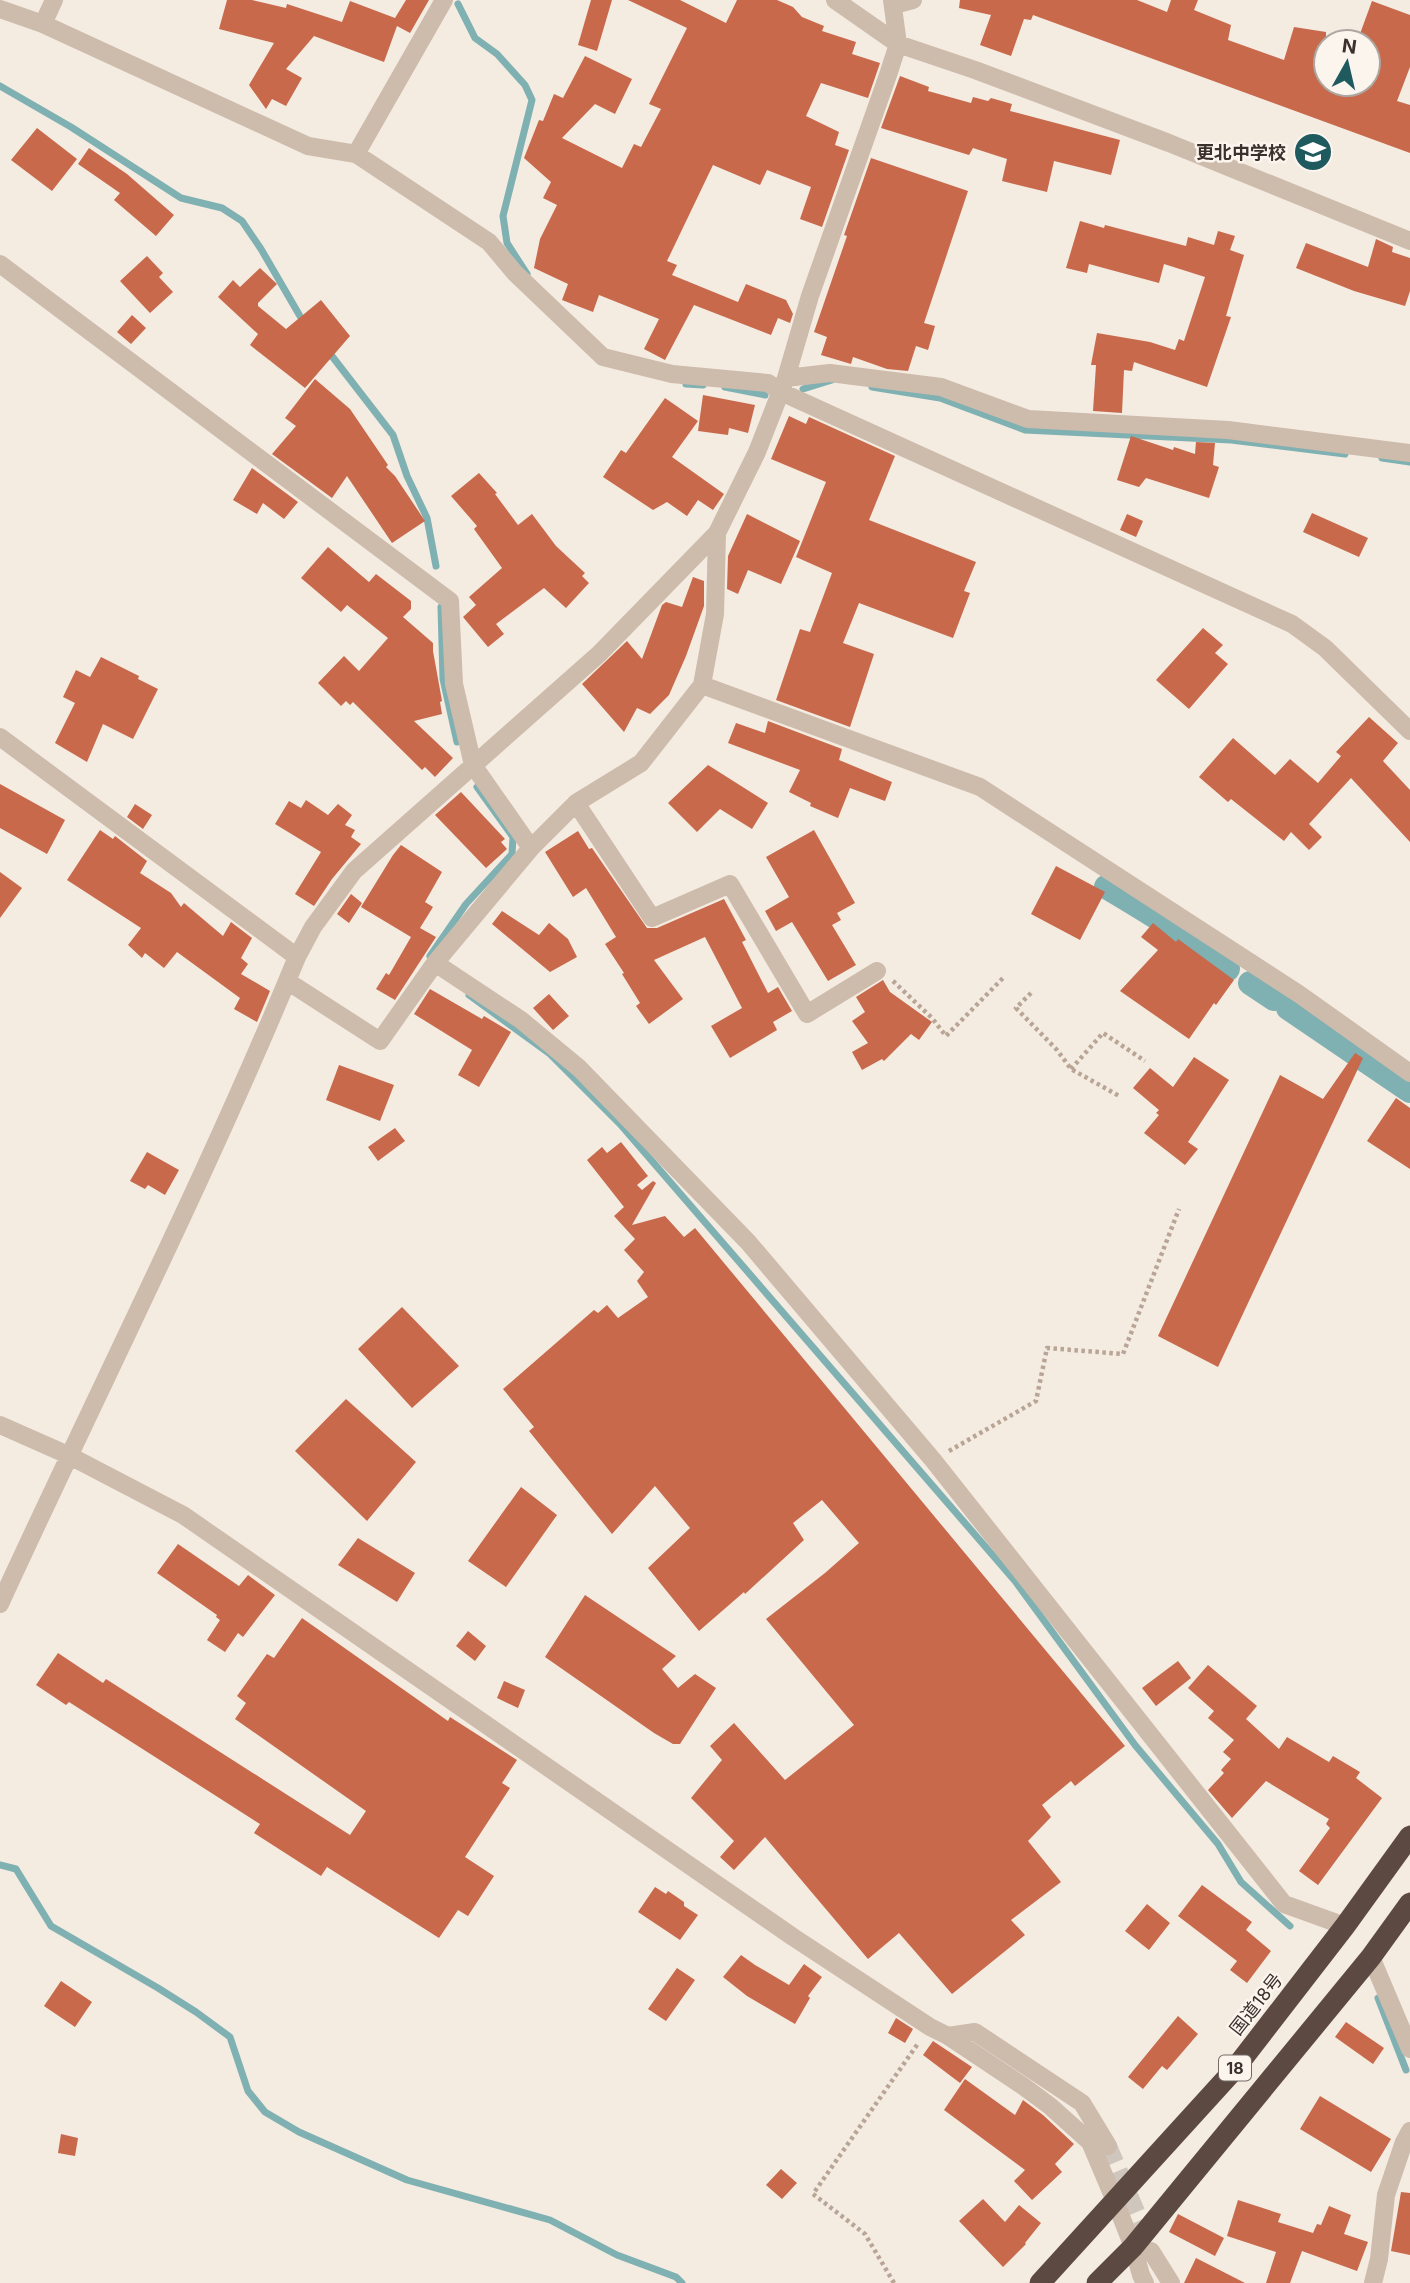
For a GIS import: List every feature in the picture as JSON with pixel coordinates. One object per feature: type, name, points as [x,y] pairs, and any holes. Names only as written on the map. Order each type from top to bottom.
[{"type":"highway","name":"国道18号","points":[[1040,2283],[1233,2070],[1345,1926],[1410,1836]]},
{"type":"highway","name":"18","points":[[1097,2283],[1142,2249],[1371,1957],[1410,1903]]},
{"type":"street","points":[[43,24],[54,0]]},
{"type":"street","points":[[356,154],[443,0]]},
{"type":"street","points":[[835,0],[898,44],[1170,143],[1410,241]]},
{"type":"street","points":[[0,1604],[182,1217],[297,957],[313,927],[354,871],[599,654],[717,533],[757,452],[783,385],[810,296],[898,44],[893,3],[913,0]]},
{"type":"street","points":[[0,9],[43,24],[308,146],[356,154],[489,242],[515,273],[603,357],[672,374],[783,385],[1292,624],[1325,648],[1410,732]]},
{"type":"street","points":[[0,264],[450,601],[454,684],[473,765],[531,848]]},
{"type":"street","points":[[783,385],[830,373],[941,387],[1028,419],[1228,430],[1410,453]]},
{"type":"street","points":[[288,981],[380,1041],[435,963],[531,848],[576,803],[641,763],[702,685],[715,614],[717,533]]},
{"type":"street","points":[[702,685],[980,788],[1299,994],[1410,1073]]},
{"type":"street","points":[[0,737],[297,957]]},
{"type":"street","points":[[576,803],[652,918],[730,884],[807,1014],[877,971]]},
{"type":"street","points":[[435,963],[521,1020],[579,1068],[748,1242],[933,1460],[1284,1904],[1345,1926]]},
{"type":"street","points":[[0,1425],[68,1455],[183,1515],[793,1937],[930,2027],[948,2036],[1050,2106],[1090,2142],[1115,2201],[1142,2249],[1171,2283]]},
{"type":"street","points":[[1371,1957],[1410,2049]]},
{"type":"street","points":[[948,2036],[975,2032],[1082,2104],[1108,2146]]},
{"type":"street","points":[[1373,2283],[1386,2195],[1410,2131]]},
{"type":"street","points":[[1142,2249],[1141,2275],[1145,2283]]},
{"type":"path","points":[[877,971],[880,968],[932,1018],[946,1036],[1005,976]]},
{"type":"path","points":[[1031,993],[1016,1008],[1057,1050],[1071,1069],[1121,1097]]},
{"type":"path","points":[[1071,1069],[1103,1033],[1145,1061]]},
{"type":"path","points":[[933,1460],[1036,1401],[1047,1348],[1123,1354],[1179,1209]]},
{"type":"path","points":[[894,2283],[865,2234],[813,2194],[930,2027]]},
{"type":"building","points":[[227,0],[252,0],[286,8],[287,4],[342,22],[350,1],[395,18],[406,0],[429,0],[410,33],[397,26],[384,62],[314,36],[286,69],[302,78],[286,106],[272,99],[266,109],[249,85],[274,43],[219,29]]},
{"type":"building","points":[[591,0],[612,0],[597,51],[578,45]]},
{"type":"building","points":[[628,0],[680,0],[726,23],[737,0],[777,0],[793,7],[802,17],[824,26],[822,31],[856,42],[852,54],[880,63],[868,98],[821,83],[806,116],[839,132],[835,145],[849,150],[822,227],[800,219],[811,187],[767,170],[760,185],[713,165],[667,261],[677,265],[672,275],[738,302],[746,284],[786,300],[793,314],[790,323],[778,318],[771,335],[694,305],[665,360],[644,349],[659,319],[599,295],[593,312],[562,300],[568,284],[534,268],[540,239],[557,205],[543,198],[551,182],[524,158],[539,120],[543,121],[554,94],[563,98],[585,56],[632,79],[615,114],[595,104],[562,138],[622,168],[634,144],[641,147],[661,109],[649,104],[687,28]]},
{"type":"building","points":[[960,0],[1137,0],[1167,12],[1171,0],[1198,0],[1194,10],[1231,25],[1228,40],[1284,60],[1294,27],[1312,30],[1312,98],[1382,98],[1382,28],[1362,28],[1372,1],[1410,15],[1410,67],[1397,101],[1410,105],[1410,153],[1033,15],[1031,20],[1024,19],[1011,56],[980,45],[991,15],[959,8]]},
{"type":"building","points":[[900,76],[929,87],[928,91],[971,103],[973,97],[988,101],[991,98],[1012,104],[1010,111],[1120,140],[1111,175],[1054,161],[1047,192],[1002,181],[1007,159],[973,148],[969,155],[881,128]]},
{"type":"building","points":[[37,128],[77,159],[52,191],[11,160]]},
{"type":"building","points":[[89,148],[127,174],[174,215],[156,236],[114,200],[120,193],[78,164]]},
{"type":"building","points":[[871,158],[968,191],[924,323],[935,326],[928,350],[916,346],[908,371],[887,369],[853,357],[851,364],[821,355],[827,337],[814,332]]},
{"type":"building","points":[[1080,221],[1186,246],[1188,237],[1214,245],[1218,231],[1235,236],[1230,250],[1244,255],[1226,316],[1231,317],[1207,387],[1134,362],[1132,371],[1124,370],[1122,413],[1093,411],[1096,365],[1091,365],[1097,333],[1150,342],[1175,350],[1179,339],[1184,341],[1205,277],[1164,264],[1159,283],[1089,264],[1087,273],[1066,268]]},
{"type":"building","points":[[1376,239],[1393,247],[1392,252],[1410,258],[1410,291],[1405,306],[1354,291],[1296,268],[1306,243],[1368,267]]},
{"type":"building","points":[[147,256],[163,273],[159,277],[173,292],[150,313],[120,281]]},
{"type":"building","points":[[260,268],[277,284],[258,306],[286,329],[321,300],[350,336],[305,388],[250,345],[258,334],[218,297],[233,280],[240,287]]},
{"type":"building","points":[[132,315],[146,328],[131,344],[117,332]]},
{"type":"building","points":[[315,379],[350,409],[388,465],[386,467],[425,521],[392,543],[347,476],[332,498],[272,454],[296,426],[285,418]]},
{"type":"building","points":[[703,395],[755,405],[748,433],[729,428],[728,435],[698,431]]},
{"type":"building","points":[[665,398],[698,421],[672,457],[724,494],[713,510],[698,500],[687,516],[667,502],[653,510],[603,477],[621,450],[626,453]]},
{"type":"building","points":[[789,416],[806,424],[809,417],[895,456],[869,520],[976,562],[964,591],[970,593],[953,638],[859,603],[843,643],[874,654],[850,727],[776,700],[800,629],[810,632],[832,573],[796,557],[826,482],[771,459]]},
{"type":"building","points":[[1131,436],[1173,450],[1174,447],[1195,454],[1196,442],[1215,443],[1213,465],[1219,467],[1209,498],[1146,478],[1139,487],[1117,480]]},
{"type":"building","points":[[252,468],[298,502],[284,519],[263,503],[257,514],[233,500]]},
{"type":"building","points":[[479,473],[497,493],[495,494],[518,525],[532,514],[556,546],[585,573],[582,576],[589,583],[566,608],[544,588],[496,624],[504,634],[488,647],[463,617],[476,605],[469,597],[502,568],[474,529],[477,526],[451,496]]},
{"type":"building","points":[[1312,513],[1368,538],[1359,557],[1303,532]]},
{"type":"building","points":[[747,514],[800,541],[781,584],[748,570],[738,594],[727,589],[728,556]]},
{"type":"building","points":[[1127,514],[1143,521],[1136,537],[1120,530]]},
{"type":"building","points":[[328,547],[369,582],[376,574],[411,601],[411,609],[403,617],[433,643],[442,714],[414,721],[453,758],[435,777],[425,767],[422,770],[353,702],[350,705],[346,701],[341,706],[318,683],[344,656],[359,671],[388,638],[347,605],[341,612],[301,578]]},
{"type":"building","points":[[693,577],[704,581],[704,606],[669,695],[650,714],[637,708],[624,732],[582,684],[627,641],[642,659],[662,605],[666,602],[682,607]]},
{"type":"building","points":[[1203,628],[1223,645],[1215,653],[1228,664],[1189,709],[1156,680]]},
{"type":"building","points":[[101,657],[158,689],[133,739],[103,724],[87,762],[55,743],[75,703],[63,697],[76,670],[90,677]]},
{"type":"building","points":[[1369,717],[1398,743],[1383,761],[1410,790],[1410,842],[1351,778],[1309,824],[1322,837],[1309,850],[1291,832],[1284,841],[1231,799],[1228,802],[1199,777],[1233,738],[1275,775],[1290,759],[1318,783],[1341,756],[1336,752]]},
{"type":"building","points":[[768,721],[842,749],[839,760],[892,782],[885,801],[850,788],[838,818],[810,806],[811,803],[789,792],[800,770],[728,743],[736,723],[765,733]]},
{"type":"building","points":[[708,765],[768,803],[752,829],[720,809],[697,832],[668,803]]},
{"type":"building","points":[[0,784],[65,820],[47,854],[0,828]]},
{"type":"building","points":[[461,792],[505,839],[501,842],[507,849],[486,868],[435,815]]},
{"type":"building","points":[[306,800],[328,815],[338,804],[352,815],[345,825],[355,830],[351,837],[361,844],[314,906],[295,894],[321,852],[275,824],[289,801],[301,808]]},
{"type":"building","points":[[135,804],[152,815],[143,829],[127,817]]},
{"type":"building","points":[[100,830],[113,839],[115,836],[147,861],[140,873],[171,893],[181,907],[184,903],[223,936],[231,922],[252,938],[241,958],[248,964],[241,974],[270,991],[257,1022],[234,1009],[240,998],[177,952],[164,968],[145,953],[142,958],[128,945],[141,928],[67,880]]},
{"type":"building","points":[[814,830],[855,903],[837,913],[841,920],[832,925],[856,965],[828,981],[792,922],[776,931],[765,911],[789,897],[766,857]]},
{"type":"building","points":[[578,831],[647,928],[657,928],[724,899],[746,940],[742,942],[768,993],[778,987],[792,1011],[773,1022],[777,1030],[730,1058],[711,1026],[742,1008],[705,937],[654,960],[683,999],[649,1024],[636,1006],[640,1003],[605,944],[616,937],[586,888],[573,897],[545,852]]},
{"type":"building","points":[[401,845],[442,872],[425,902],[433,907],[420,928],[436,937],[395,1000],[376,989],[386,973],[389,975],[411,937],[361,907]]},
{"type":"building","points":[[1056,866],[1105,892],[1080,940],[1031,914]]},
{"type":"building","points":[[0,872],[22,888],[0,918]]},
{"type":"building","points":[[351,894],[362,903],[349,923],[337,914]]},
{"type":"building","points":[[502,911],[539,935],[549,923],[568,939],[577,957],[550,972],[492,924]]},
{"type":"building","points":[[1153,923],[1176,942],[1178,939],[1234,980],[1189,1039],[1120,991],[1158,950],[1141,937]]},
{"type":"building","points":[[883,980],[890,992],[932,1022],[919,1040],[911,1034],[884,1061],[882,1059],[862,1070],[852,1052],[868,1043],[852,1021],[865,1012],[856,997]]},
{"type":"building","points":[[430,989],[482,1019],[484,1016],[511,1032],[479,1087],[458,1075],[472,1050],[414,1014]]},
{"type":"building","points":[[549,994],[569,1016],[553,1030],[533,1008]]},
{"type":"building","points":[[1355,1053],[1363,1058],[1218,1367],[1158,1336],[1280,1075],[1323,1099]]},
{"type":"building","points":[[1194,1057],[1229,1080],[1188,1142],[1198,1149],[1185,1165],[1144,1133],[1159,1115],[1156,1113],[1159,1110],[1133,1088],[1150,1068],[1173,1087]]},
{"type":"building","points":[[339,1065],[394,1085],[380,1121],[326,1100]]},
{"type":"building","points":[[1396,1098],[1410,1108],[1410,1169],[1367,1141]]},
{"type":"building","points":[[395,1128],[405,1141],[378,1161],[368,1147]]},
{"type":"building","points":[[621,1142],[648,1176],[637,1185],[642,1190],[653,1181],[656,1183],[632,1225],[665,1216],[684,1237],[695,1228],[1125,1746],[1075,1786],[1071,1781],[1042,1805],[1051,1817],[1028,1841],[1061,1882],[1011,1920],[1025,1935],[952,1994],[899,1933],[868,1959],[765,1837],[734,1870],[720,1857],[734,1841],[691,1798],[722,1760],[710,1746],[734,1723],[785,1780],[854,1725],[766,1619],[859,1543],[822,1500],[793,1523],[804,1540],[745,1594],[744,1592],[699,1631],[648,1568],[690,1528],[655,1486],[612,1534],[529,1431],[534,1427],[503,1389],[594,1310],[598,1313],[607,1305],[618,1318],[648,1297],[637,1281],[644,1272],[624,1250],[635,1239],[614,1216],[624,1207],[587,1160],[602,1147],[607,1153]]},
{"type":"building","points":[[147,1152],[179,1170],[165,1195],[148,1185],[145,1189],[130,1181]]},
{"type":"building","points":[[402,1307],[459,1366],[412,1408],[358,1349]]},
{"type":"building","points":[[346,1399],[416,1462],[367,1521],[295,1451]]},
{"type":"building","points":[[521,1487],[557,1515],[506,1587],[468,1561]]},
{"type":"building","points":[[358,1538],[415,1573],[397,1602],[338,1565]]},
{"type":"building","points":[[178,1544],[239,1586],[248,1575],[275,1595],[243,1637],[238,1633],[225,1652],[207,1640],[220,1620],[217,1615],[157,1573]]},
{"type":"building","points":[[585,1595],[676,1656],[662,1669],[678,1688],[695,1674],[716,1688],[680,1744],[673,1744],[654,1733],[545,1657]]},
{"type":"building","points":[[302,1618],[448,1721],[450,1717],[517,1760],[502,1783],[510,1788],[465,1857],[494,1876],[468,1916],[458,1910],[439,1938],[327,1867],[321,1876],[254,1833],[260,1824],[69,1702],[66,1705],[36,1685],[58,1653],[103,1683],[106,1679],[350,1835],[366,1811],[235,1719],[246,1703],[237,1696],[267,1654],[274,1658]]},
{"type":"building","points":[[468,1631],[486,1646],[475,1661],[456,1646]]},
{"type":"building","points":[[1178,1661],[1191,1678],[1156,1706],[1142,1688]]},
{"type":"building","points":[[1208,1665],[1257,1706],[1246,1719],[1279,1749],[1287,1737],[1329,1762],[1333,1756],[1360,1772],[1356,1778],[1382,1798],[1318,1885],[1299,1871],[1330,1828],[1326,1824],[1329,1819],[1266,1781],[1232,1818],[1208,1790],[1224,1773],[1221,1770],[1231,1759],[1223,1752],[1234,1740],[1208,1718],[1214,1711],[1188,1688]]},
{"type":"building","points":[[504,1681],[525,1690],[518,1708],[497,1698]]},
{"type":"building","points":[[1202,1885],[1252,1922],[1246,1930],[1271,1951],[1247,1983],[1230,1970],[1237,1961],[1178,1916]]},
{"type":"building","points":[[655,1887],[666,1894],[668,1891],[698,1915],[680,1940],[638,1912]]},
{"type":"building","points":[[1147,1904],[1170,1923],[1149,1950],[1125,1931]]},
{"type":"building","points":[[741,1955],[789,1985],[804,1964],[822,1977],[808,1996],[810,1998],[795,2024],[747,1996],[723,1977]]},
{"type":"building","points":[[677,1968],[695,1980],[666,2021],[648,2009]]},
{"type":"building","points":[[61,1981],[92,2002],[75,2027],[44,2006]]},
{"type":"building","points":[[1178,2016],[1198,2034],[1167,2070],[1162,2066],[1143,2089],[1128,2077]]},
{"type":"building","points":[[896,2018],[913,2029],[905,2043],[888,2033]]},
{"type":"building","points":[[1346,2022],[1384,2048],[1373,2064],[1335,2037]]},
{"type":"building","points":[[933,2041],[972,2067],[960,2083],[923,2055]]},
{"type":"building","points":[[965,2079],[1015,2115],[1023,2100],[1074,2144],[1055,2164],[1062,2172],[1032,2200],[1014,2181],[1025,2170],[944,2110]]},
{"type":"building","points":[[1320,2096],[1391,2139],[1371,2172],[1300,2129]]},
{"type":"building","points":[[61,2134],[78,2138],[75,2156],[58,2153]]},
{"type":"building","points":[[781,2169],[797,2183],[782,2199],[766,2185]]},
{"type":"building","points":[[1401,2192],[1410,2193],[1410,2255],[1391,2251]]},
{"type":"building","points":[[983,2199],[1005,2222],[1019,2205],[1041,2223],[1026,2244],[1003,2267],[959,2221]]},
{"type":"building","points":[[1238,2200],[1281,2214],[1278,2222],[1313,2233],[1317,2224],[1321,2225],[1329,2206],[1351,2215],[1344,2234],[1368,2242],[1357,2271],[1302,2251],[1290,2283],[1266,2283],[1276,2252],[1227,2236]]},
{"type":"building","points":[[1178,2214],[1224,2238],[1215,2256],[1169,2232]]},
{"type":"building","points":[[1196,2258],[1245,2283],[1184,2283]]},
{"type":"waterway","points":[[458,4],[475,38],[497,54],[525,85],[532,100],[503,216],[507,243],[527,274]]},
{"type":"waterway","points":[[0,86],[71,127],[181,198],[222,208],[242,221],[304,323]]},
{"type":"waterway","points":[[328,351],[393,435],[407,476],[427,518],[436,566]]},
{"type":"waterway","points":[[803,389],[832,380]]},
{"type":"waterway","points":[[686,384],[703,385]]},
{"type":"waterway","points":[[725,387],[765,395]]},
{"type":"waterway","points":[[872,387],[940,398],[1025,430],[1231,440],[1345,454]]},
{"type":"waterway","points":[[1382,458],[1410,462]]},
{"type":"waterway","points":[[441,607],[443,679],[457,742]]},
{"type":"waterway","points":[[430,956],[466,904],[512,854],[513,837],[477,787]]},
{"type":"waterway","points":[[1106,887],[1153,915],[1228,969]]},
{"type":"waterway","points":[[1250,983],[1274,999]]},
{"type":"waterway","points":[[469,995],[550,1054],[620,1124],[1015,1581],[1135,1745],[1218,1844],[1241,1882],[1290,1926]]},
{"type":"waterway","points":[[1288,1008],[1410,1091]]},
{"type":"waterway","points":[[0,1865],[16,1869],[51,1926],[158,1988],[230,2037],[248,2091],[265,2112],[299,2132],[407,2180],[550,2220],[617,2255],[676,2277],[682,2283]]},
{"type":"waterway","points":[[1378,1998],[1406,2070]]},
{"type":"tunnel","points":[[1108,2146],[1149,2242]]},
{"type":"place","name":"更北中学校","points":[[1313,152]]}]
